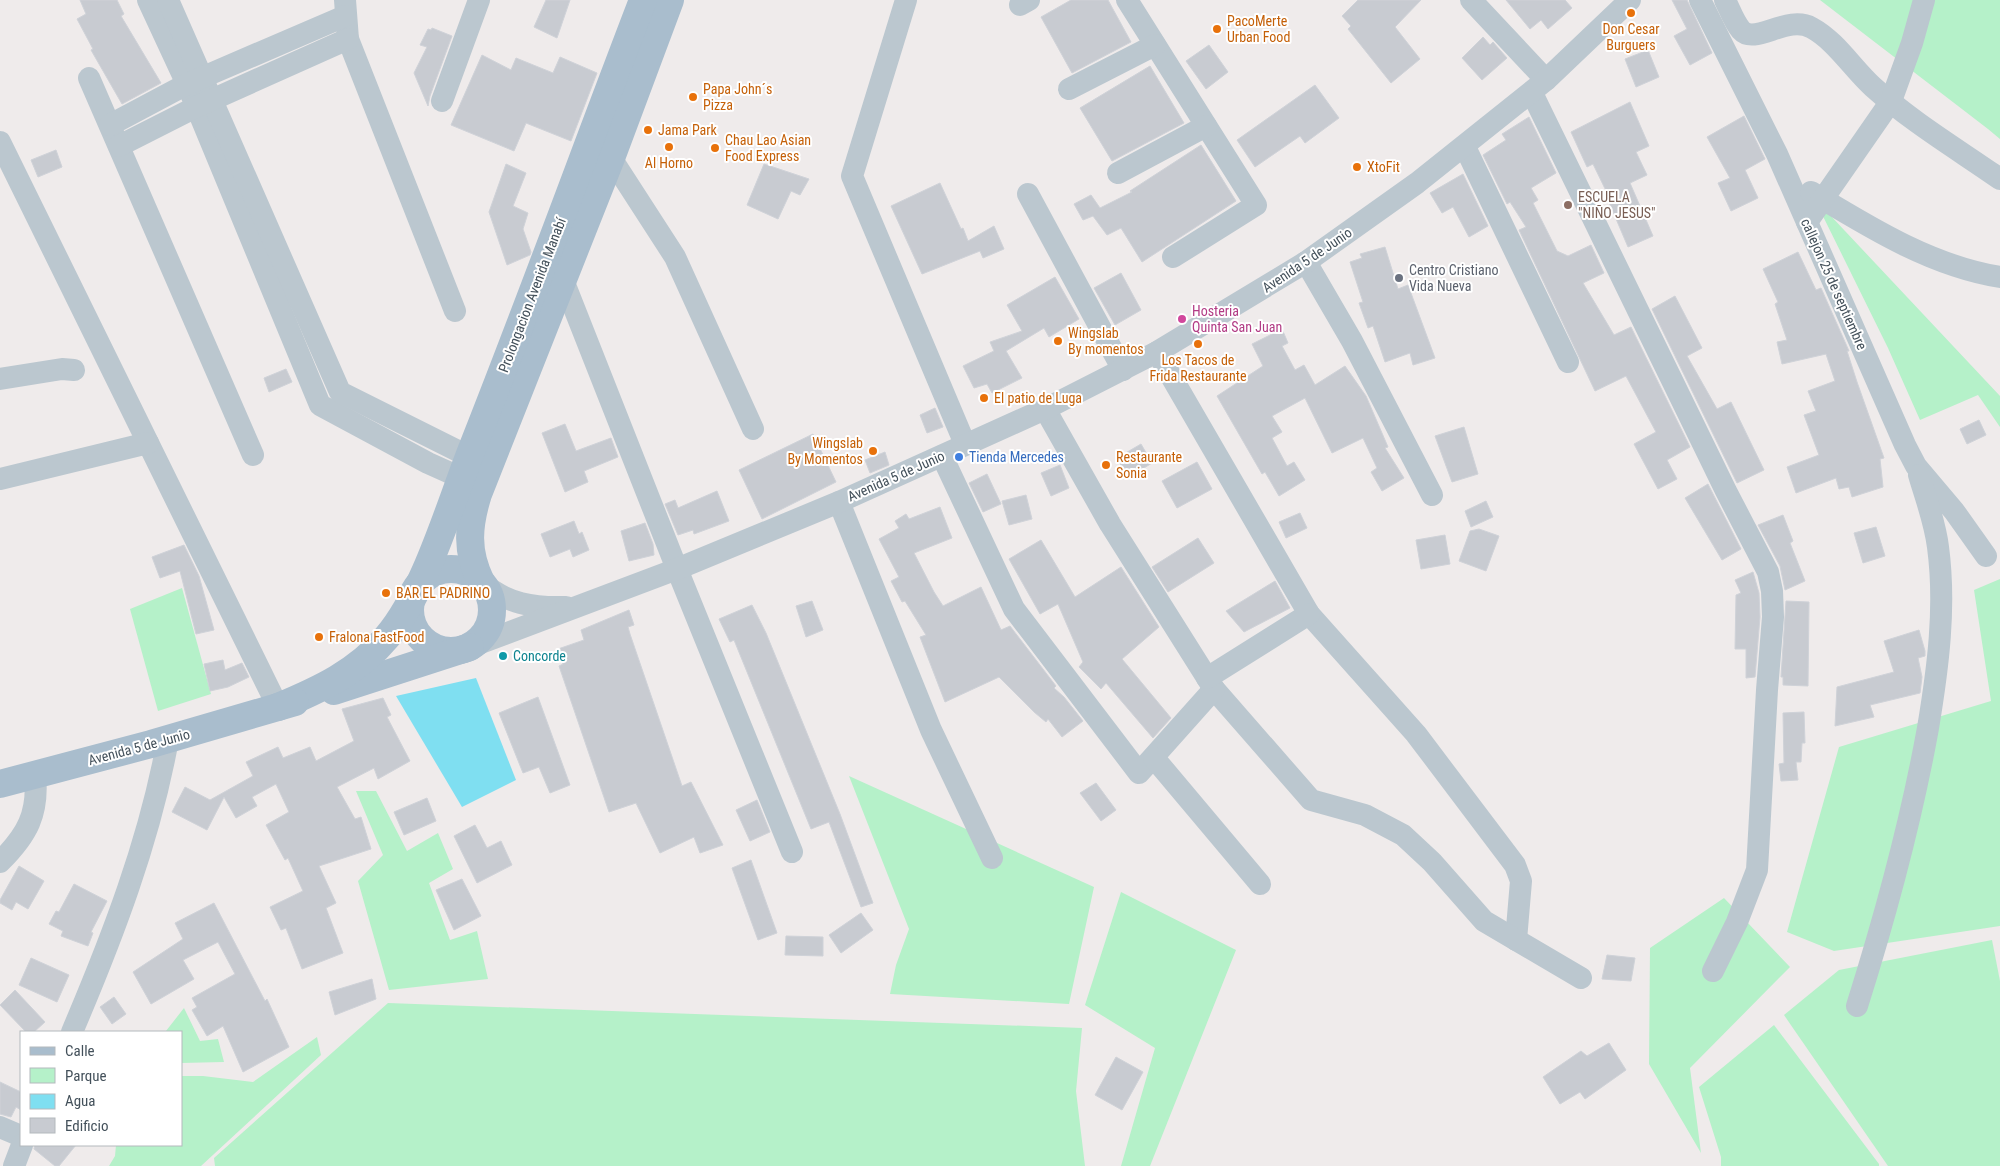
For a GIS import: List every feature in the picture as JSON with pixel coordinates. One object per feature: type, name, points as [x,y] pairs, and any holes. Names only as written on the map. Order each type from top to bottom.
[{"type":"main road","name":"Prolongacion Avenida Manabí","points":[[481,582],[471,555],[468,538],[473,512],[475,472],[599,152],[670,0]]},
{"type":"main road","name":"Prolongacion Avenida Manabí","points":[[414,594],[475,472],[563,280],[639,1]]},
{"type":"main road","points":[[447,569],[465,571],[481,582],[491,598],[492,617],[485,634],[466,649],[407,669],[278,707],[334,683],[361,663],[387,637],[414,594],[429,575],[447,569]]},
{"type":"main road","points":[[414,594],[410,617],[413,627],[425,642],[442,651],[466,649]]},
{"type":"main road","name":"Avenida 5 de Junio","points":[[0,784],[278,707]]},
{"type":"street","points":[[148,0],[195,80]]},
{"type":"street","points":[[168,0],[204,104],[340,392],[475,472]]},
{"type":"street","points":[[442,101],[479,0]]},
{"type":"street","points":[[906,0],[852,176],[965,444]]},
{"type":"street","points":[[1127,0],[1256,205],[1173,257]]},
{"type":"street","points":[[1471,0],[1539,86],[1726,491],[1768,572],[1772,591],[1773,616],[1757,870],[1737,922],[1713,971]]},
{"type":"street","name":"callejon 25 de septiembre","points":[[1700,0],[1788,178],[1916,466],[1954,511],[1986,556]]},
{"type":"street","points":[[1725,0],[1740,30],[1753,37],[1786,24],[1811,27],[1822,35],[1872,86],[1924,128],[2000,178]]},
{"type":"street","points":[[1807,222],[1891,101],[1918,25],[1924,0]]},
{"type":"street","name":"Avenida 5 de Junio","points":[[466,649],[677,570],[838,502],[1045,409],[1157,352],[1306,262],[1465,147],[1539,86],[1620,4]]},
{"type":"street","points":[[110,125],[195,80],[345,8],[348,40],[455,311]]},
{"type":"street","points":[[119,146],[204,104],[348,40]]},
{"type":"street","points":[[1069,89],[1155,45]]},
{"type":"street","points":[[89,78],[253,456]]},
{"type":"street","points":[[1118,174],[1206,126]]},
{"type":"street","points":[[1465,147],[1568,362]]},
{"type":"street","points":[[2,151],[278,707]]},
{"type":"street","points":[[599,152],[675,257],[753,428]]},
{"type":"street","points":[[1788,178],[1889,238],[1978,273],[2000,277]]},
{"type":"street","points":[[1028,194],[1123,370]]},
{"type":"street","points":[[1306,262],[1352,341],[1432,495]]},
{"type":"street","points":[[563,280],[677,570],[792,852]]},
{"type":"street","points":[[1157,352],[1309,614],[1416,734],[1515,865],[1521,881],[1516,940]]},
{"type":"street","points":[[0,379],[62,369],[74,370]]},
{"type":"street","points":[[1045,409],[1110,524],[1211,684],[1311,800],[1365,815],[1403,835],[1432,862],[1484,921],[1581,978]]},
{"type":"street","points":[[0,479],[148,443]]},
{"type":"street","points":[[942,456],[1014,609],[1139,773],[1154,758],[1211,684],[1309,614]]},
{"type":"street","points":[[1857,1006],[1881,931],[1912,811],[1937,673],[1941,621],[1938,550],[1934,524],[1916,466]]},
{"type":"street","points":[[838,502],[931,730],[992,858]]},
{"type":"street","points":[[481,582],[494,593],[516,603],[539,608],[582,607]]},
{"type":"street","points":[[72,1031],[111,934],[149,826],[168,739]]},
{"type":"street","points":[[1154,758],[1260,884]]},
{"type":"street","points":[[0,862],[26,832],[34,814],[37,789],[35,775]]},
{"type":"street","points":[[0,1127],[20,1136]]},
{"type":"street","points":[[14,1166],[22,1146]]},
{"type":"green space","points":[[1820,0],[2000,0],[2000,139],[1988,129]]},
{"type":"green space","points":[[1814,198],[2000,396],[2000,427],[1978,395],[1920,420],[1888,348]]},
{"type":"green space","points":[[2000,579],[2000,926],[1834,951],[1787,932],[1839,747],[1991,701],[1974,590]]},
{"type":"green space","points":[[182,588],[211,694],[158,711],[130,609]]},
{"type":"green space","points":[[849,776],[1094,887],[1069,1004],[890,994],[896,965],[909,929]]},
{"type":"green space","points":[[356,791],[376,791],[407,851],[438,833],[453,869],[429,883],[450,940],[477,931],[488,979],[389,990],[358,881],[383,855]]},
{"type":"green space","points":[[1121,892],[1236,950],[1150,1166],[1121,1166],[1155,1048],[1085,1005]]},
{"type":"green space","points":[[1724,898],[1790,967],[1690,1068],[1701,1153],[1649,1064],[1650,948]]},
{"type":"green space","points":[[1992,940],[2000,981],[2000,1166],[1888,1166],[1784,1015],[1839,970]]},
{"type":"green space","points":[[388,1003],[1082,1028],[1076,1091],[1085,1166],[215,1166],[214,1158]]},
{"type":"green space","points":[[184,1008],[200,1041],[218,1039],[224,1062],[182,1063],[182,1031],[166,1031]]},
{"type":"green space","points":[[1774,1025],[1879,1166],[1721,1166],[1721,1157],[1699,1087]]},
{"type":"green space","points":[[317,1037],[321,1055],[201,1166],[109,1166],[115,1156],[116,1146],[182,1146],[182,1076],[203,1076],[253,1082]]},
{"type":"water","points":[[476,678],[516,780],[462,807],[396,696]]},
{"type":"building","points":[[80,0],[117,0],[124,14],[121,16],[161,83],[122,104],[91,50],[93,49],[77,19],[86,14]]},
{"type":"building","points":[[546,0],[570,0],[557,38],[534,27]]},
{"type":"building","points":[[1071,0],[1108,0],[1131,42],[1072,73],[1041,17]]},
{"type":"building","points":[[1358,0],[1421,0],[1395,27],[1420,59],[1391,83],[1348,29],[1351,26],[1342,16]]},
{"type":"building","points":[[1506,0],[1565,0],[1572,8],[1548,29],[1541,20],[1530,29]]},
{"type":"building","points":[[1672,0],[1687,0],[1712,53],[1690,65],[1674,36],[1687,29]]},
{"type":"building","points":[[432,28],[452,36],[428,106],[414,73],[427,47],[420,45],[428,29],[431,30]]},
{"type":"building","points":[[1483,37],[1490,45],[1493,42],[1507,58],[1482,80],[1462,58]]},
{"type":"building","points":[[1209,45],[1228,72],[1206,89],[1186,61]]},
{"type":"building","points":[[1648,50],[1659,77],[1636,87],[1625,59]]},
{"type":"building","points":[[482,55],[511,70],[516,58],[553,73],[560,57],[597,73],[571,141],[526,123],[514,151],[451,125]]},
{"type":"building","points":[[1150,66],[1184,123],[1112,161],[1080,108]]},
{"type":"building","points":[[1315,85],[1339,118],[1305,143],[1300,136],[1255,167],[1237,140]]},
{"type":"building","points":[[1630,102],[1649,146],[1636,152],[1647,175],[1630,183],[1653,236],[1628,247],[1608,200],[1610,199],[1593,164],[1587,167],[1571,132]]},
{"type":"building","points":[[1744,116],[1765,159],[1745,170],[1758,198],[1731,211],[1718,183],[1730,178],[1707,137]]},
{"type":"building","points":[[1529,117],[1556,173],[1531,188],[1538,200],[1533,203],[1557,251],[1568,256],[1591,245],[1604,273],[1583,283],[1614,335],[1631,327],[1690,447],[1667,460],[1677,479],[1658,489],[1634,444],[1656,432],[1626,376],[1595,391],[1519,230],[1526,227],[1510,202],[1507,204],[1483,155],[1506,140],[1502,134]]},
{"type":"building","points":[[1201,145],[1236,201],[1142,262],[1121,228],[1107,235],[1093,216],[1083,220],[1074,204],[1091,195],[1100,208],[1132,192],[1130,191]]},
{"type":"building","points":[[56,150],[62,167],[38,177],[31,160]]},
{"type":"building","points":[[506,164],[526,173],[513,206],[528,213],[523,229],[531,252],[530,255],[507,265],[489,212]]},
{"type":"building","points":[[764,164],[809,179],[800,195],[791,191],[778,219],[747,205]]},
{"type":"building","points":[[1463,174],[1488,226],[1469,237],[1453,207],[1442,213],[1430,193]]},
{"type":"building","points":[[940,183],[968,241],[994,226],[1004,249],[983,258],[980,251],[922,274],[891,206]]},
{"type":"building","points":[[1385,247],[1398,289],[1408,285],[1435,358],[1413,365],[1410,353],[1385,362],[1373,326],[1368,328],[1359,303],[1363,302],[1350,262],[1362,258],[1360,254]]},
{"type":"building","points":[[1798,252],[1816,290],[1821,288],[1849,351],[1847,351],[1857,382],[1884,458],[1880,459],[1883,487],[1852,497],[1849,487],[1839,489],[1836,478],[1796,493],[1787,467],[1819,455],[1804,415],[1816,411],[1808,391],[1835,381],[1826,354],[1782,364],[1777,342],[1787,340],[1775,304],[1778,302],[1763,269]]},
{"type":"building","points":[[1121,273],[1141,310],[1115,325],[1094,288]]},
{"type":"building","points":[[1055,277],[1079,319],[1049,337],[1044,328],[1006,351],[1022,378],[992,393],[987,384],[974,388],[963,366],[994,351],[990,342],[1022,331],[1007,305]]},
{"type":"building","points":[[1675,296],[1702,348],[1687,356],[1717,409],[1731,402],[1764,470],[1737,483],[1652,309]]},
{"type":"building","points":[[1282,329],[1288,343],[1282,346],[1295,370],[1304,365],[1315,385],[1345,366],[1366,396],[1388,447],[1385,448],[1404,478],[1382,491],[1371,472],[1377,468],[1363,438],[1332,453],[1305,398],[1272,416],[1282,432],[1272,438],[1287,466],[1294,462],[1305,480],[1279,496],[1265,472],[1262,474],[1217,396],[1263,366],[1252,344]]},
{"type":"building","points":[[286,369],[292,382],[269,392],[264,378]]},
{"type":"building","points":[[935,408],[943,427],[927,433],[920,415]]},
{"type":"building","points":[[1979,420],[1986,435],[1967,444],[1960,429]]},
{"type":"building","points":[[565,424],[576,451],[611,438],[618,457],[584,471],[588,482],[565,492],[542,433]]},
{"type":"building","points":[[1464,427],[1478,474],[1452,482],[1435,436]]},
{"type":"building","points":[[813,434],[836,482],[762,519],[739,470]]},
{"type":"building","points":[[1141,444],[1152,463],[1128,478],[1117,458]]},
{"type":"building","points":[[885,452],[889,465],[870,473],[865,460]]},
{"type":"building","points":[[1197,462],[1212,489],[1177,508],[1162,481]]},
{"type":"building","points":[[1060,465],[1069,488],[1051,496],[1041,473]]},
{"type":"building","points":[[987,474],[1001,504],[983,512],[969,483]]},
{"type":"building","points":[[1708,484],[1741,549],[1722,560],[1685,498]]},
{"type":"building","points":[[717,491],[729,521],[694,534],[693,530],[678,535],[665,504],[675,500],[678,508]]},
{"type":"building","points":[[1026,495],[1032,519],[1009,525],[1002,501]]},
{"type":"building","points":[[1486,501],[1493,517],[1471,527],[1465,511]]},
{"type":"building","points":[[940,507],[952,538],[914,553],[934,592],[943,606],[981,587],[1001,630],[1010,626],[1056,686],[1054,688],[1064,697],[1083,721],[1062,737],[1048,719],[1046,722],[1034,712],[999,677],[945,702],[920,637],[926,635],[905,601],[902,602],[891,581],[899,577],[879,539],[899,528],[895,521],[906,514],[909,519]]},
{"type":"building","points":[[1300,513],[1307,528],[1286,538],[1279,522]]},
{"type":"building","points":[[1783,515],[1793,541],[1790,543],[1805,581],[1785,590],[1780,566],[1758,525]]},
{"type":"building","points":[[574,521],[579,534],[582,532],[589,550],[573,557],[570,549],[550,557],[541,534]]},
{"type":"building","points":[[645,523],[653,544],[654,555],[629,561],[621,531]]},
{"type":"building","points":[[1876,527],[1885,556],[1863,563],[1854,533]]},
{"type":"building","points":[[1479,529],[1499,536],[1486,571],[1459,561],[1470,531]]},
{"type":"building","points":[[1445,535],[1450,564],[1421,569],[1416,540]]},
{"type":"building","points":[[1198,538],[1214,563],[1168,592],[1152,567]]},
{"type":"building","points":[[1041,540],[1075,597],[1121,567],[1159,627],[1122,659],[1171,718],[1153,738],[1106,683],[1101,689],[1079,667],[1083,662],[1058,604],[1040,614],[1009,559]]},
{"type":"building","points":[[184,545],[199,576],[214,630],[196,634],[180,571],[160,578],[152,557]]},
{"type":"building","points":[[1753,572],[1759,593],[1760,617],[1755,677],[1746,678],[1746,649],[1735,649],[1736,595],[1741,593],[1735,580]]},
{"type":"building","points":[[1275,581],[1290,608],[1244,632],[1226,611]]},
{"type":"building","points":[[812,601],[823,630],[806,637],[796,606]]},
{"type":"building","points":[[1786,601],[1809,602],[1808,686],[1783,685],[1783,677],[1781,677]]},
{"type":"building","points":[[752,605],[766,633],[840,814],[873,903],[861,907],[829,822],[811,829],[734,640],[730,642],[719,619]]},
{"type":"building","points":[[629,610],[634,625],[628,627],[630,634],[682,786],[691,782],[723,845],[700,853],[694,837],[660,853],[636,803],[609,812],[559,666],[563,664],[558,649],[584,640],[581,630]]},
{"type":"building","points":[[1919,630],[1925,651],[1925,656],[1918,658],[1922,677],[1920,693],[1870,705],[1874,717],[1835,726],[1837,687],[1894,672],[1884,641]]},
{"type":"building","points":[[223,660],[225,670],[242,663],[249,677],[228,687],[210,691],[204,664]]},
{"type":"building","points":[[538,697],[570,785],[550,793],[539,767],[523,773],[499,713]]},
{"type":"building","points":[[383,698],[391,715],[387,717],[410,761],[378,779],[374,768],[337,787],[355,819],[361,817],[371,849],[319,866],[336,903],[326,908],[343,953],[302,969],[286,928],[281,930],[270,907],[303,891],[288,858],[285,860],[266,825],[289,812],[276,784],[252,797],[257,806],[236,818],[224,797],[207,830],[172,812],[185,787],[210,800],[253,776],[246,762],[278,747],[283,758],[310,747],[316,761],[354,741],[342,709]]},
{"type":"building","points":[[1804,712],[1805,743],[1802,743],[1801,762],[1796,762],[1798,780],[1781,781],[1779,764],[1784,763],[1783,713]]},
{"type":"building","points":[[1096,783],[1116,810],[1101,821],[1080,793]]},
{"type":"building","points":[[427,798],[436,821],[404,835],[394,812]]},
{"type":"building","points":[[757,800],[770,832],[750,841],[736,810]]},
{"type":"building","points":[[475,825],[487,848],[501,841],[512,865],[477,883],[454,836]]},
{"type":"building","points":[[751,860],[777,933],[758,940],[732,868]]},
{"type":"building","points":[[19,866],[44,881],[28,909],[16,902],[12,910],[0,903],[0,900]]},
{"type":"building","points":[[462,879],[481,916],[454,930],[436,890]]},
{"type":"building","points":[[74,884],[107,901],[91,932],[93,933],[88,946],[61,936],[63,931],[49,924],[56,911],[59,912]]},
{"type":"building","points":[[214,903],[265,1001],[267,999],[289,1047],[243,1072],[223,1026],[207,1036],[192,1010],[197,1007],[192,998],[235,974],[218,942],[183,960],[194,979],[151,1004],[133,972],[183,939],[175,923]]},
{"type":"building","points":[[861,913],[873,930],[841,953],[829,935]]},
{"type":"building","points":[[786,936],[823,937],[823,956],[785,955]]},
{"type":"building","points":[[1607,955],[1635,958],[1631,981],[1602,979]]},
{"type":"building","points":[[31,958],[69,975],[57,1002],[19,985]]},
{"type":"building","points":[[372,979],[376,999],[335,1015],[329,992]]},
{"type":"building","points":[[15,990],[45,1022],[35,1031],[25,1031],[0,1005]]},
{"type":"building","points":[[114,997],[126,1014],[112,1024],[100,1007]]},
{"type":"building","points":[[1609,1043],[1626,1070],[1585,1099],[1580,1092],[1560,1104],[1543,1077],[1581,1051],[1587,1056]]},
{"type":"building","points":[[1116,1057],[1143,1072],[1122,1110],[1095,1095]]},
{"type":"building","points":[[0,1082],[20,1092],[20,1109],[16,1107],[11,1117],[0,1114]]},
{"type":"building","points":[[35,1146],[75,1146],[59,1166],[55,1166],[34,1149]]},
{"type":"place","name":"Don Cesar Burguers","points":[[1631,13]]},
{"type":"place","name":"PacoMerte Urban Food","points":[[1217,29]]},
{"type":"place","name":"Papa John´s Pizza","points":[[693,97]]},
{"type":"place","name":"Jama Park","points":[[648,130]]},
{"type":"place","name":"Al Horno","points":[[669,147]]},
{"type":"place","name":"Chau Lao Asian Food Express","points":[[715,148]]},
{"type":"place","name":"XtoFit","points":[[1357,167]]},
{"type":"place","name":"ESCUELA \"NIÑO JESUS\"","points":[[1568,205]]},
{"type":"place","name":"Centro Cristiano Vida Nueva","points":[[1399,278]]},
{"type":"place","name":"Hosteria Quinta San Juan","points":[[1182,319]]},
{"type":"place","name":"Wingslab By momentos","points":[[1058,341]]},
{"type":"place","name":"Los Tacos de Frida Restaurante","points":[[1198,344]]},
{"type":"place","name":"El patio de Luga","points":[[984,398]]},
{"type":"place","name":"Wingslab By Momentos","points":[[873,451]]},
{"type":"place","name":"Tienda Mercedes","points":[[959,457]]},
{"type":"place","name":"Restaurante Sonia","points":[[1106,465]]},
{"type":"place","name":"BAR EL PADRINO","points":[[386,593]]},
{"type":"place","name":"Fralona FastFood","points":[[319,637]]},
{"type":"place","name":"Concorde","points":[[503,656]]}]
